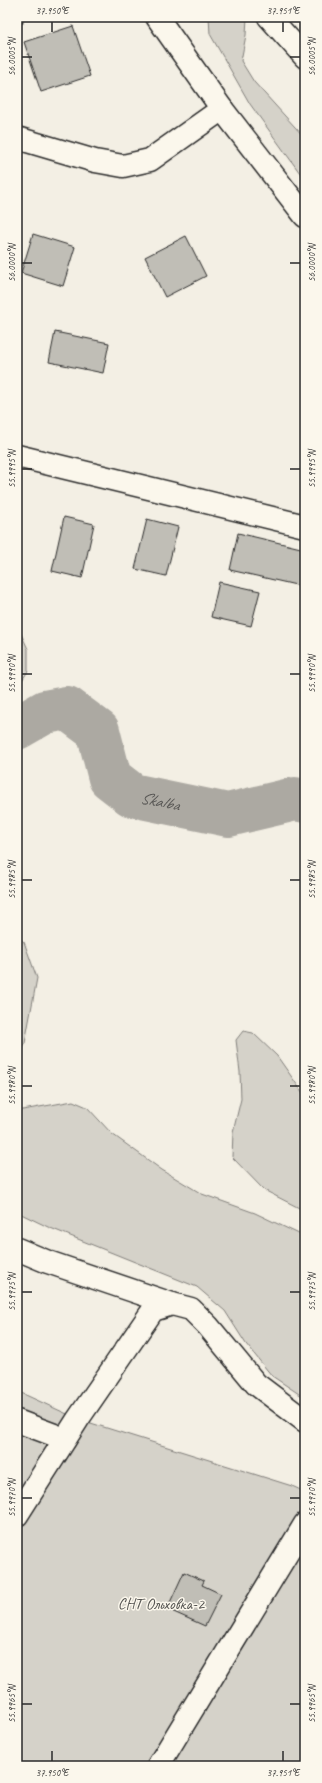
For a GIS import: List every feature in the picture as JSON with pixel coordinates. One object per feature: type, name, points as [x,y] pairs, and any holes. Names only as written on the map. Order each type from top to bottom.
[{"type":"street","points":[[156,17],[222,109],[305,216]]},
{"type":"street","points":[[269,17],[305,56]]},
{"type":"street","points":[[17,138],[95,161],[123,166],[150,160],[222,109]]},
{"type":"street","points":[[17,456],[305,526]]},
{"type":"street","points":[[17,1249],[48,1262],[172,1304],[191,1308],[208,1326],[256,1384],[305,1421]]},
{"type":"street","points":[[17,1515],[78,1419],[153,1310],[172,1304]]},
{"type":"street","points":[[17,1420],[65,1439]]},
{"type":"street","points":[[158,1766],[305,1524]]},
{"type":"green space","points":[[209,17],[247,17],[246,35],[241,61],[254,82],[305,138],[305,180],[250,104],[210,34]]},
{"type":"green space","points":[[17,625],[28,649],[28,671],[17,688]]},
{"type":"green space","points":[[17,936],[24,942],[37,978],[25,1043],[17,1067]]},
{"type":"green space","points":[[243,1031],[253,1033],[277,1056],[305,1096],[305,1211],[264,1190],[232,1157],[233,1132],[241,1099],[240,1072],[236,1040]]},
{"type":"green space","points":[[73,1101],[87,1107],[112,1134],[162,1170],[202,1194],[255,1213],[299,1234],[305,1239],[305,1398],[272,1376],[246,1344],[225,1311],[197,1287],[48,1227],[17,1212],[17,1111]]},
{"type":"green space","name":"СНТ Ольховка-2","points":[[17,1391],[78,1419],[292,1486],[305,1492],[305,1766],[17,1766]]},
{"type":"building","points":[[17,17],[23,17],[23,23],[17,23]]},
{"type":"building","points":[[73,26],[90,76],[41,92],[24,42]]},
{"type":"building","points":[[33,234],[75,247],[63,286],[21,273]]},
{"type":"building","points":[[186,236],[206,276],[165,297],[145,257]]},
{"type":"building","points":[[55,332],[109,343],[103,373],[49,362]]},
{"type":"building","points":[[64,517],[94,524],[82,578],[52,571]]},
{"type":"building","points":[[147,519],[178,527],[166,576],[135,569]]},
{"type":"building","points":[[238,533],[305,549],[305,587],[230,570]]},
{"type":"building","points":[[219,582],[260,591],[251,626],[211,617]]},
{"type":"building","points":[[184,1572],[204,1581],[202,1585],[221,1594],[205,1626],[167,1609]]},
{"type":"waterway","name":"Skalba","points":[[17,728],[45,712],[67,708],[98,731],[110,778],[132,795],[228,815],[295,799],[305,801]]}]
